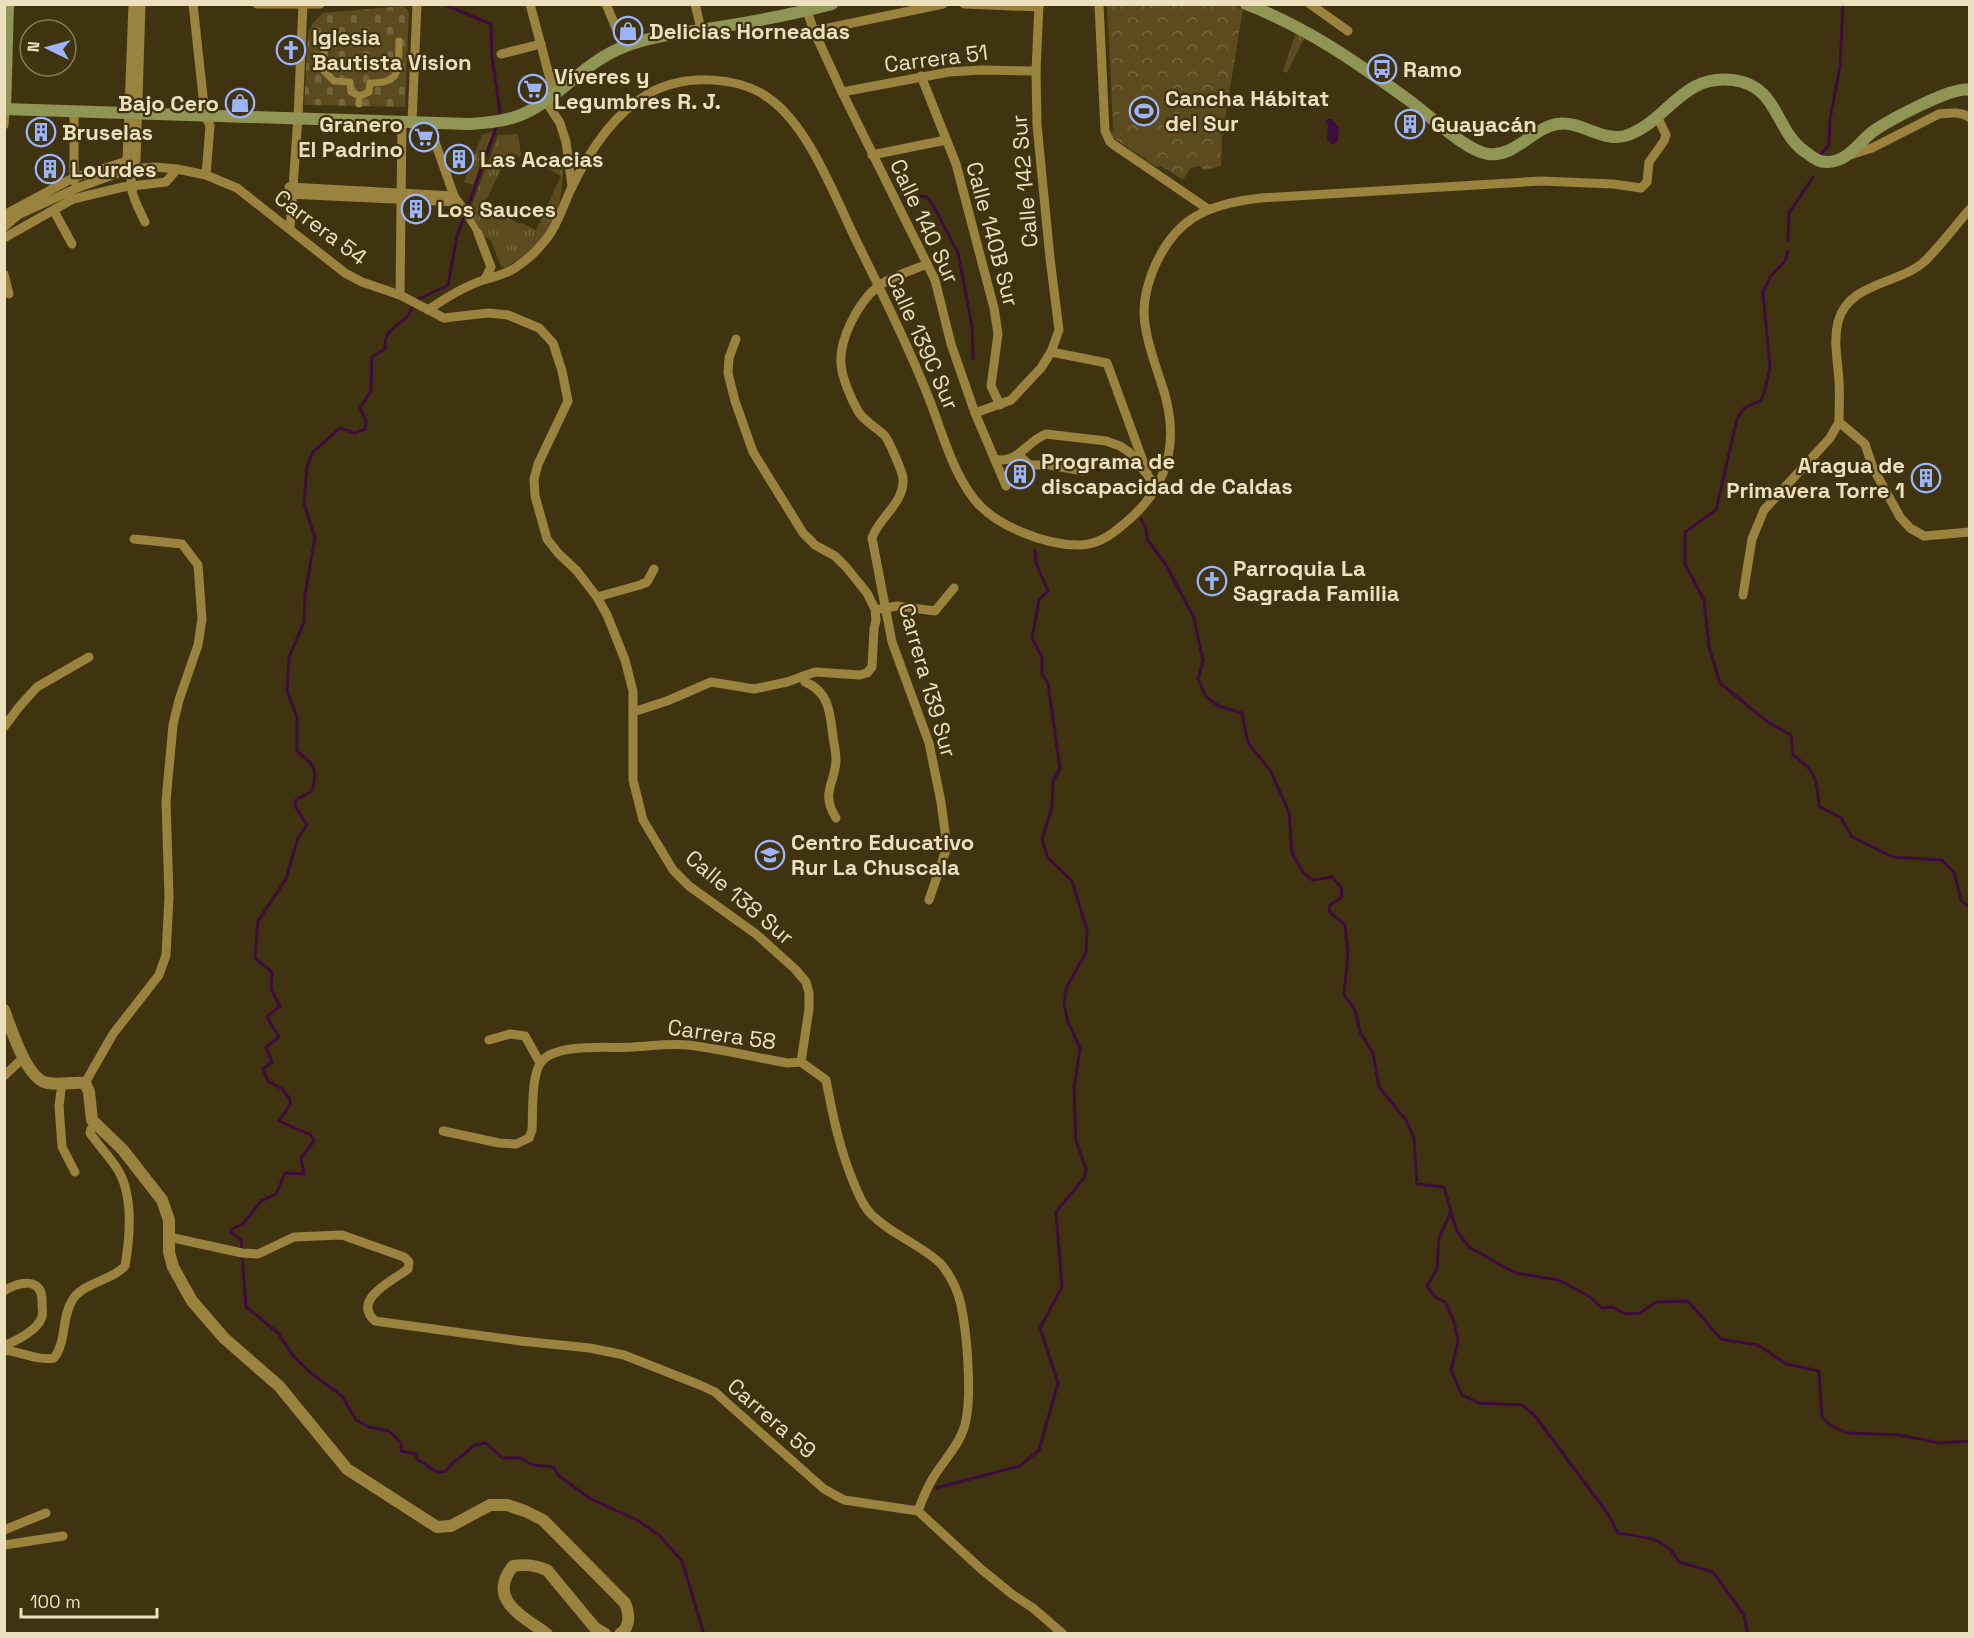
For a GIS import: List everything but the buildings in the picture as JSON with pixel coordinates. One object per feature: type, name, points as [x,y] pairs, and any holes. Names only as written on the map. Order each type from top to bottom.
[{"type":"main road","points":[[8,4],[5,109],[486,123],[516,117],[549,97],[597,60],[624,46],[701,29],[807,11],[832,4]]},
{"type":"main road","points":[[1246,4],[1313,34],[1478,152],[1490,155],[1500,154],[1546,126],[1560,123],[1614,137],[1625,136],[1637,131],[1693,86],[1718,80],[1734,80],[1759,90],[1771,102],[1789,137],[1798,148],[1816,160],[1829,162],[1846,157],[1874,131],[1888,123],[1950,92],[1964,88],[1970,90]]},
{"type":"street","points":[[133,4],[133,113],[136,160],[130,165],[130,192],[145,222]]},
{"type":"street","points":[[133,113],[141,4]]},
{"type":"street","points":[[193,4],[205,115],[210,126],[206,175]]},
{"type":"street","points":[[257,4],[320,4]]},
{"type":"street","points":[[400,295],[401,197],[417,4]]},
{"type":"street","points":[[424,308],[485,279],[497,277],[514,268],[540,247],[555,225],[572,188],[566,142],[549,97],[530,4]]},
{"type":"street","points":[[606,4],[624,46]]},
{"type":"street","points":[[695,4],[701,29]]},
{"type":"street","points":[[814,31],[943,4]]},
{"type":"street","points":[[964,4],[1039,6]]},
{"type":"street","points":[[1099,4],[1106,135],[1114,145],[1208,209]]},
{"type":"street","points":[[1310,4],[1348,31]]},
{"type":"street","points":[[287,227],[298,117],[303,5]]},
{"type":"street","name":"Calle 142 Sur","points":[[1039,6],[1036,71],[1037,125],[1059,330],[1051,352]]},
{"type":"street","name":"Calle 140 Sur","points":[[807,11],[842,92],[935,280],[951,344],[975,413],[1006,486]]},
{"type":"street","points":[[324,39],[322,67],[324,71],[334,81],[350,82],[351,92],[359,100],[369,92],[370,83],[385,83],[396,74],[399,41]]},
{"type":"street","points":[[501,54],[540,44]]},
{"type":"street","name":"Carrera 51","points":[[842,92],[921,76],[982,70],[1036,71]]},
{"type":"street","name":"Calle 140B Sur","points":[[921,76],[956,164],[994,309],[998,334],[992,386],[1000,405]]},
{"type":"street","name":"Calle 139C Sur","points":[[572,188],[619,116],[647,94],[680,83],[712,80],[755,90],[776,103],[798,127],[830,187],[914,360],[955,467],[965,486],[982,508],[1028,535],[1062,544],[1090,544],[1100,541],[1122,525],[1143,506],[1157,486]]},
{"type":"street","points":[[4,125],[5,109]]},
{"type":"street","points":[[74,111],[73,178],[79,193]]},
{"type":"street","points":[[1846,157],[1872,148],[1939,114],[1951,112],[1970,118]]},
{"type":"street","points":[[994,459],[1008,460],[1046,434],[1106,441],[1129,452],[1157,486],[1166,467],[1169,452],[1170,419],[1146,333],[1145,302],[1154,267],[1169,240],[1188,220],[1208,209],[1223,204],[1261,198],[1506,183],[1586,182],[1641,188],[1647,182],[1649,162],[1666,135],[1657,116]]},
{"type":"street","points":[[428,122],[461,206],[478,233],[491,267],[485,279]]},
{"type":"street","points":[[872,155],[946,140]]},
{"type":"street","name":"Carrera 54","points":[[4,227],[18,215],[79,193],[130,165]]},
{"type":"street","name":"Carrera 54","points":[[4,215],[73,178],[130,165],[177,169],[206,175],[237,188],[345,273],[362,282],[400,295],[444,318],[497,313],[508,315],[539,328],[553,343],[568,401]]},
{"type":"street","name":"Carrera 54","points":[[4,238],[54,211],[79,193],[166,182],[177,169]]},
{"type":"street","points":[[290,191],[401,197],[461,206]]},
{"type":"street","points":[[1743,595],[1752,539],[1764,510],[1830,438],[1839,423],[1836,351],[1838,322],[1842,311],[1849,301],[1859,294],[1912,271],[1924,261],[1970,208]]},
{"type":"street","points":[[54,211],[72,244]]},
{"type":"street","points":[[878,286],[927,264]]},
{"type":"street","points":[[4,274],[9,294]]},
{"type":"street","name":"Carrera 139 Sur","points":[[878,286],[861,304],[853,318],[840,361],[858,413],[886,438],[903,477],[902,489],[892,509],[875,529],[872,538],[892,642],[928,743],[941,802],[947,847],[929,900]]},
{"type":"street","points":[[633,712],[667,701],[711,682],[754,689],[787,682],[815,672],[860,675],[870,671],[872,667],[876,620],[875,609],[867,592],[835,556],[815,545],[803,533],[753,452],[728,373],[729,358],[736,339]]},
{"type":"street","points":[[975,413],[1011,400],[1041,368],[1051,352],[1107,363],[1147,472]]},
{"type":"street","name":"Calle 138 Sur","points":[[568,401],[538,464],[534,479],[536,496],[547,539],[558,553],[578,571],[597,597],[607,615],[625,660],[633,691],[633,780],[644,820],[673,870],[689,886],[756,934],[806,982],[809,1009],[801,1062]]},
{"type":"street","points":[[1839,423],[1865,444],[1873,468],[1900,517],[1910,528],[1924,536],[1970,532]]},
{"type":"street","points":[[1018,455],[1030,465],[1050,465],[1083,471]]},
{"type":"street","points":[[85,1083],[113,1034],[159,975],[166,955],[169,897],[166,801],[173,726],[179,700],[198,645],[202,619],[198,565],[182,544],[134,539]]},
{"type":"street","points":[[597,597],[647,582],[654,569]]},
{"type":"street","points":[[875,609],[897,606],[935,611],[954,588]]},
{"type":"street","points":[[4,727],[37,687],[89,657]]},
{"type":"street","points":[[803,676],[805,682],[814,686],[822,694],[830,709],[836,759],[828,797],[836,818]]},
{"type":"street","points":[[4,1010],[31,1072],[36,1078],[49,1084],[85,1083]]},
{"type":"street","points":[[443,1131],[499,1143],[516,1144],[529,1138],[532,1130],[536,1073],[540,1063],[525,1036],[510,1034],[489,1040]]},
{"type":"street","name":"Carrera 58","points":[[540,1063],[547,1056],[579,1048],[686,1045],[787,1063],[801,1062],[826,1080],[836,1135],[845,1164],[859,1196],[870,1213],[942,1266],[951,1278],[961,1303],[967,1349],[967,1416],[959,1442],[932,1479],[918,1511]]},
{"type":"street","points":[[4,1076],[24,1057]]},
{"type":"street","points":[[62,1083],[59,1106],[62,1147],[75,1172]]},
{"type":"street","points":[[85,1083],[89,1092],[91,1118],[123,1150],[162,1200],[169,1220],[169,1252],[173,1266],[192,1301],[224,1338],[279,1386],[347,1469],[438,1527],[451,1526],[490,1505],[499,1503],[525,1511],[543,1520],[621,1596],[629,1616],[625,1631],[620,1634]]},
{"type":"street","points":[[4,1348],[42,1359],[54,1358],[63,1339],[68,1309],[74,1298],[88,1287],[111,1277],[125,1266],[130,1220],[126,1188],[119,1171],[90,1133],[91,1129],[97,1125]]},
{"type":"street","name":"Carrera 59","points":[[169,1237],[242,1253],[258,1254],[294,1237],[342,1235],[404,1257],[409,1262],[408,1269],[380,1286],[369,1303],[370,1316],[375,1321],[590,1348],[624,1355],[715,1392],[807,1475],[824,1489],[844,1500],[918,1511]]},
{"type":"street","points":[[4,1291],[26,1282],[38,1286],[42,1293],[42,1317],[26,1336],[4,1348]]},
{"type":"street","points":[[918,1511],[954,1547],[1063,1634]]},
{"type":"street","points":[[4,1530],[46,1513]]},
{"type":"street","points":[[4,1545],[63,1536]]},
{"type":"street","points":[[547,1634],[516,1612],[504,1598],[503,1587],[506,1574],[513,1566],[525,1564],[548,1570],[595,1628],[605,1634]]},
{"type":"green space","points":[[1229,4],[1243,9],[1222,137],[1221,166],[1205,170],[1199,166],[1190,168],[1183,180],[1161,166],[1157,167],[1112,137],[1107,5]]},
{"type":"green space","points":[[403,6],[409,11],[405,107],[304,105],[308,34],[313,23],[323,13]]},
{"type":"green space","points":[[1296,33],[1304,39],[1287,73],[1283,71]]},
{"type":"green space","points":[[1181,93],[1220,96],[1218,120],[1179,116]]},
{"type":"green space","name":"Cancha Hábitat del Sur","points":[[1121,95],[1169,99],[1167,126],[1119,122]]},
{"type":"green space","points":[[493,131],[473,185],[464,182],[482,135]]},
{"type":"green space","points":[[1123,131],[1170,135],[1169,152],[1161,151],[1155,157],[1150,158],[1142,150],[1124,141]]},
{"type":"green space","points":[[518,134],[521,155],[520,157],[509,152],[484,205],[536,230],[561,176],[547,168],[549,164],[563,162],[561,196],[555,217],[544,237],[529,252],[505,268],[501,267],[491,241],[479,232],[469,213],[498,135]]},
{"type":"shaded area","points":[[1327,119],[1332,119],[1339,128],[1338,141],[1332,145],[1327,139],[1328,126],[1325,122]]},
{"type":"waterway","points":[[1820,156],[1829,145],[1830,119],[1840,67],[1843,4]]},
{"type":"waterway","points":[[445,5],[491,24],[492,58],[500,111],[498,119]]},
{"type":"waterway","points":[[467,209],[497,125]]},
{"type":"waterway","points":[[1788,240],[1789,213],[1813,177]]},
{"type":"waterway","points":[[904,198],[927,197],[958,253],[972,326],[973,359]]},
{"type":"waterway","points":[[242,1250],[241,1240],[231,1232],[232,1229],[243,1224],[261,1201],[276,1194],[285,1173],[304,1174],[301,1158],[314,1141],[311,1135],[279,1121],[290,1105],[290,1099],[282,1089],[268,1081],[263,1069],[272,1062],[266,1047],[279,1037],[267,1017],[280,1006],[271,989],[272,972],[255,958],[258,921],[286,879],[298,838],[307,825],[295,806],[296,800],[312,791],[315,777],[314,768],[297,751],[297,716],[287,692],[289,657],[304,622],[305,595],[315,538],[304,503],[307,466],[313,452],[340,428],[355,433],[365,429],[366,421],[360,408],[371,391],[372,357],[385,349],[385,341],[389,332],[407,317],[417,300],[448,285],[457,236],[465,215]]},
{"type":"waterway","points":[[1788,251],[1785,261],[1770,277],[1763,292],[1770,368],[1764,393],[1761,400],[1744,408],[1737,419],[1716,510],[1685,532],[1685,564],[1704,600],[1709,647],[1720,683],[1768,722],[1791,735],[1793,755],[1814,776],[1819,806],[1841,818],[1852,837],[1893,857],[1942,860],[1954,872],[1961,900],[1970,908]]},
{"type":"waterway","points":[[1085,467],[1101,470]]},
{"type":"waterway","points":[[1141,519],[1146,528],[1147,539],[1166,565],[1194,618],[1203,661],[1198,679],[1206,697],[1219,706],[1242,713],[1248,743],[1270,770],[1289,812],[1292,853],[1302,871],[1312,880],[1332,877],[1342,889],[1341,898],[1330,905],[1329,911],[1345,925],[1348,953],[1344,995],[1355,1010],[1360,1032],[1373,1053],[1379,1087],[1406,1120],[1414,1138],[1417,1184],[1444,1187],[1451,1212],[1439,1238],[1437,1269],[1427,1286],[1435,1297],[1445,1302],[1454,1321],[1458,1342],[1451,1370],[1462,1395],[1479,1403],[1522,1405],[1535,1416],[1608,1514],[1618,1533],[1661,1543],[1673,1553],[1679,1562],[1713,1572],[1744,1615],[1748,1634]]},
{"type":"waterway","points":[[936,1488],[1020,1466],[1039,1450],[1058,1383],[1040,1328],[1062,1287],[1056,1212],[1084,1178],[1086,1169],[1076,1141],[1074,1089],[1080,1048],[1068,1022],[1064,1004],[1067,986],[1086,953],[1087,930],[1072,881],[1048,858],[1042,839],[1052,808],[1053,781],[1060,769],[1048,683],[1042,674],[1042,657],[1032,638],[1039,600],[1048,591],[1036,563],[1035,551]]},
{"type":"waterway","points":[[1451,1213],[1457,1231],[1469,1247],[1515,1273],[1559,1280],[1590,1297],[1602,1308],[1612,1307],[1626,1314],[1640,1313],[1656,1302],[1688,1301],[1721,1339],[1758,1345],[1786,1364],[1819,1371],[1822,1417],[1831,1426],[1847,1433],[1899,1435],[1940,1443],[1970,1441]]},
{"type":"waterway","points":[[242,1256],[246,1307],[278,1333],[294,1357],[311,1373],[342,1396],[356,1420],[369,1427],[389,1431],[401,1443],[401,1451],[416,1454],[417,1459],[437,1472],[446,1471],[474,1445],[486,1443],[502,1458],[520,1458],[533,1465],[553,1467],[559,1476],[591,1499],[637,1520],[659,1535],[682,1561],[704,1634]]},
{"type":"place","name":"Delicias Horneadas","points":[[628,31]]},
{"type":"place","name":"Iglesia Bautista Vision","points":[[291,50]]},
{"type":"place","name":"Ramo","points":[[1382,69]]},
{"type":"place","name":"Víveres y Legumbres R. J.","points":[[533,89]]},
{"type":"place","name":"Bajo Cero","points":[[240,103]]},
{"type":"place","name":"Cancha Hábitat del Sur","points":[[1144,111]]},
{"type":"place","name":"Guayacán","points":[[1410,124]]},
{"type":"place","name":"Bruselas","points":[[41,132]]},
{"type":"place","name":"Granero El Padrino","points":[[424,137]]},
{"type":"place","name":"Las Acacias","points":[[459,159]]},
{"type":"place","name":"Lourdes","points":[[50,169]]},
{"type":"place","name":"Los Sauces","points":[[416,209]]},
{"type":"place","name":"Programa de discapacidad de Caldas","points":[[1020,474]]},
{"type":"place","name":"Aragua de Primavera Torre 1","points":[[1926,478]]},
{"type":"place","name":"Parroquia La Sagrada Familia","points":[[1212,581]]},
{"type":"place","name":"Centro Educativo Rur La Chuscala","points":[[770,855]]}]
